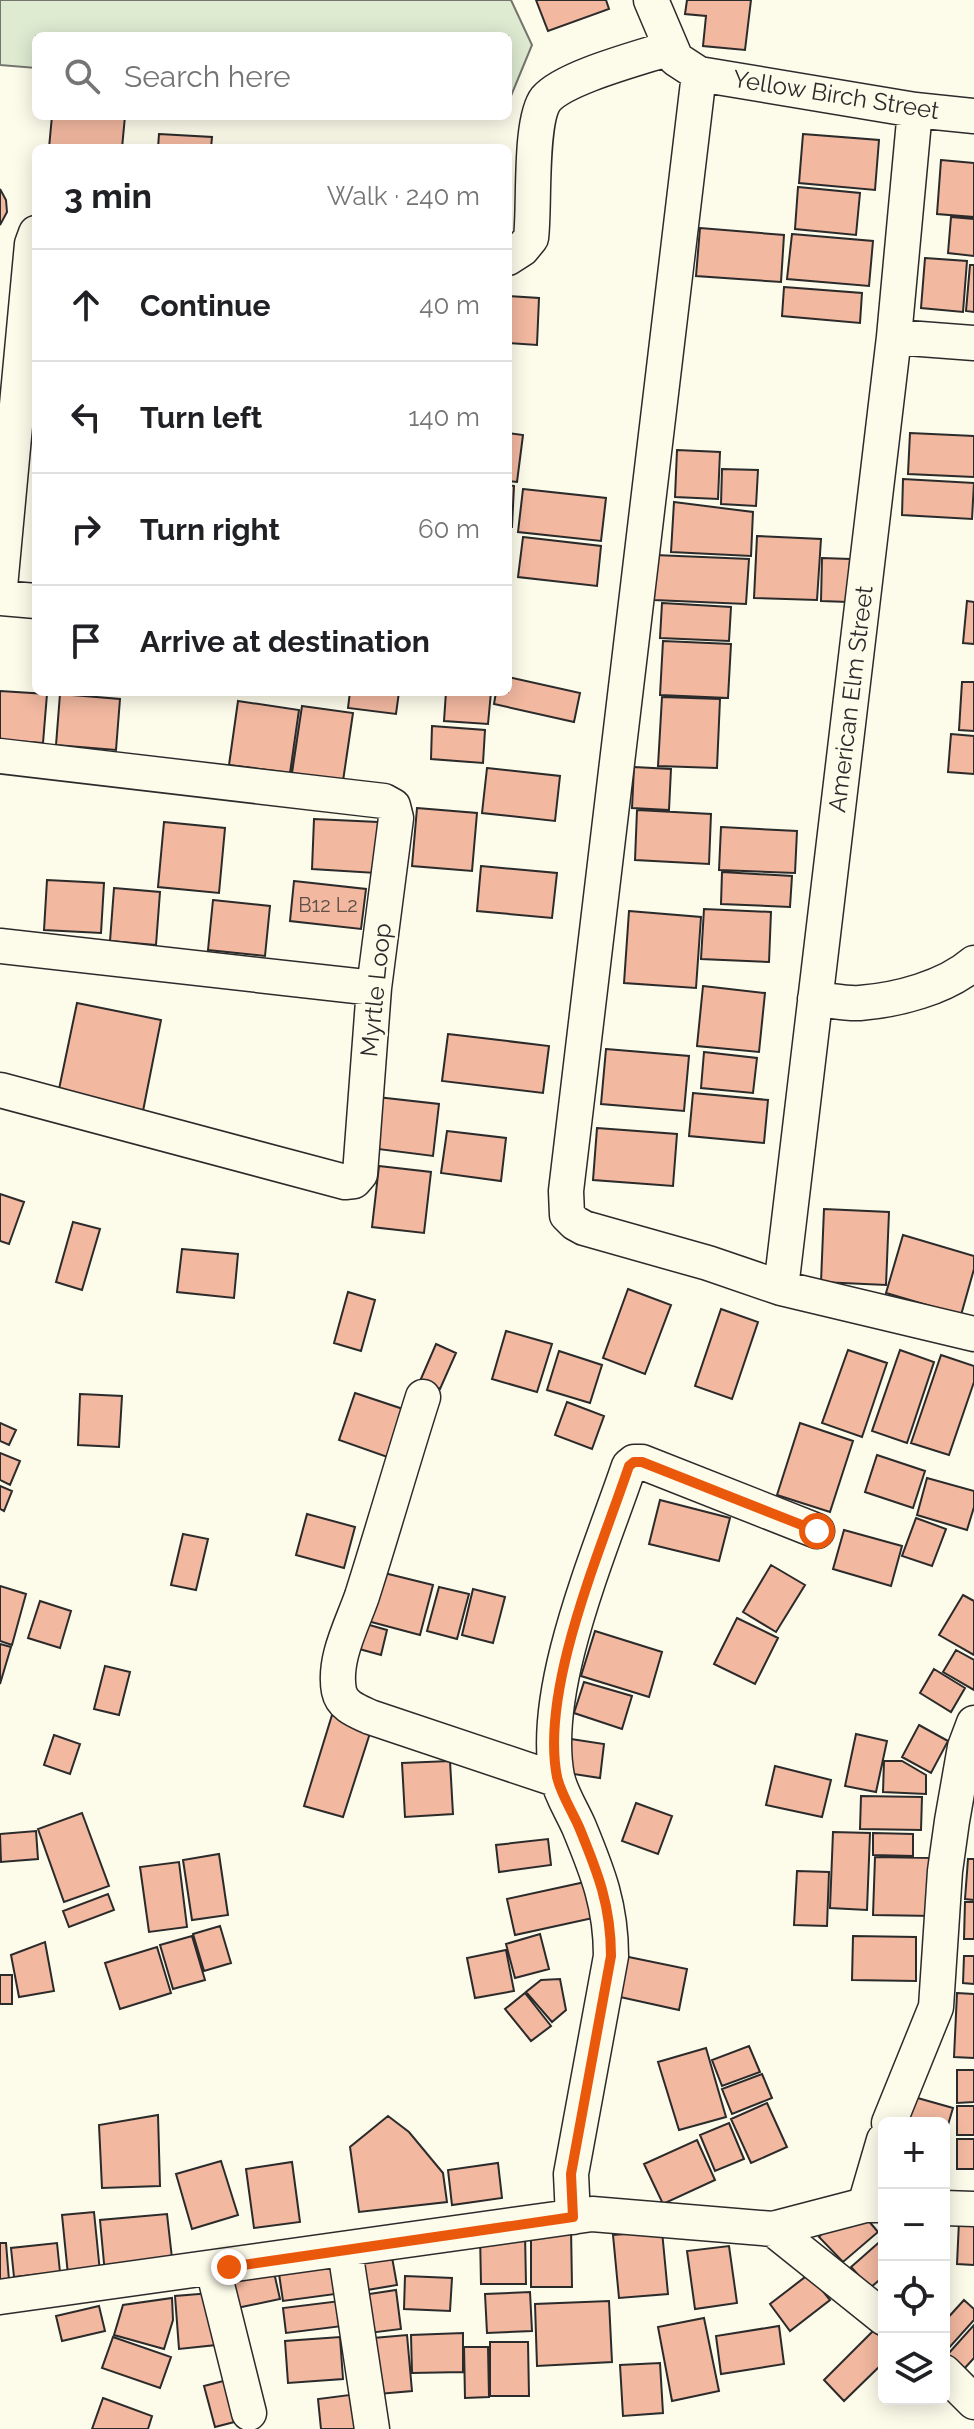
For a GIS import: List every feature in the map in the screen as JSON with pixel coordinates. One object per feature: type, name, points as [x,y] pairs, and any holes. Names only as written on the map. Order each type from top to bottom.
[{"type":"street","points":[[651,0],[676,59],[699,74],[565,1203],[567,1215],[584,1228],[708,1263],[781,1288],[974,1334]]},
{"type":"street","points":[[512,255],[531,238],[536,140],[544,101],[556,90],[576,80],[670,48]]},
{"type":"street","name":"Yellow Birch Street","points":[[699,74],[915,110],[974,116]]},
{"type":"street","name":"American Elm Street","points":[[781,1288],[894,337],[915,110]]},
{"type":"street","points":[[0,587],[32,244]]},
{"type":"street","points":[[894,337],[974,343]]},
{"type":"street","points":[[0,598],[32,601]]},
{"type":"street","name":"Myrtle Loop","points":[[0,756],[384,801],[393,806],[396,818],[374,988],[360,1174],[354,1181],[345,1182],[0,1090]]},
{"type":"street","points":[[0,946],[374,988]]},
{"type":"street","points":[[815,999],[857,1003],[891,999],[932,986],[974,963]]},
{"type":"street","points":[[423,1397],[344,1644],[339,1694],[351,1709],[370,1717],[558,1780]]},
{"type":"street","points":[[573,2217],[571,2174],[611,1956],[611,1931],[603,1885],[558,1780],[553,1729],[569,1643],[629,1466],[642,1462],[817,1531]]},
{"type":"street","points":[[891,2117],[936,2007],[947,1858],[957,1783],[974,1723]]},
{"type":"street","points":[[0,2297],[592,2214],[773,2229],[875,2205],[878,2183]]},
{"type":"street","points":[[950,2208],[974,2209]]},
{"type":"street","points":[[773,2229],[878,2313]]},
{"type":"street","points":[[345,2250],[372,2429]]},
{"type":"street","points":[[213,2269],[249,2413]]},
{"type":"street","points":[[950,2378],[974,2402]]},
{"type":"green space","points":[[0,0],[511,0],[532,45],[512,93],[512,32],[32,32],[32,68],[0,65]]},
{"type":"building","points":[[536,0],[606,0],[609,9],[548,31]]},
{"type":"building","points":[[687,0],[751,0],[745,50],[703,46],[706,16],[685,14]]},
{"type":"building","points":[[52,120],[125,120],[122,144],[49,144]]},
{"type":"building","points":[[159,134],[212,137],[211,144],[158,144]]},
{"type":"building","points":[[803,134],[879,140],[875,190],[799,183]]},
{"type":"building","points":[[941,160],[974,163],[974,217],[937,214]]},
{"type":"building","points":[[798,187],[860,193],[856,235],[795,229]]},
{"type":"building","points":[[0,189],[6,200],[7,212],[0,225]]},
{"type":"building","points":[[951,217],[974,219],[974,256],[948,253]]},
{"type":"building","points":[[700,228],[784,235],[781,282],[696,276]]},
{"type":"building","points":[[792,234],[873,241],[869,286],[787,279]]},
{"type":"building","points":[[925,258],[967,261],[963,312],[921,308]]},
{"type":"building","points":[[970,265],[974,265],[974,312],[966,311]]},
{"type":"building","points":[[784,287],[862,293],[860,323],[782,316]]},
{"type":"building","points":[[512,296],[539,298],[537,345],[512,343]]},
{"type":"building","points":[[910,433],[974,436],[974,477],[908,474]]},
{"type":"building","points":[[512,434],[523,435],[517,482],[512,481]]},
{"type":"building","points":[[677,450],[720,452],[718,499],[675,497]]},
{"type":"building","points":[[722,469],[758,470],[756,506],[721,504]]},
{"type":"building","points":[[903,479],[974,483],[972,519],[902,515]]},
{"type":"building","points":[[512,486],[514,486],[512,527]]},
{"type":"building","points":[[523,489],[606,498],[601,541],[518,532]]},
{"type":"building","points":[[674,502],[753,512],[751,556],[671,552]]},
{"type":"building","points":[[757,536],[821,539],[817,600],[754,598]]},
{"type":"building","points":[[523,537],[601,546],[597,586],[518,577]]},
{"type":"building","points":[[655,555],[749,559],[746,604],[654,600]]},
{"type":"building","points":[[822,558],[850,559],[848,602],[821,601]]},
{"type":"building","points":[[967,601],[974,602],[974,644],[963,643]]},
{"type":"building","points":[[662,603],[731,607],[729,641],[660,638]]},
{"type":"building","points":[[663,641],[731,644],[728,698],[660,695]]},
{"type":"building","points":[[512,678],[580,693],[574,722],[494,704],[495,696],[512,696]]},
{"type":"building","points":[[962,682],[974,682],[974,731],[959,730]]},
{"type":"building","points":[[0,691],[47,696],[43,743],[0,740]]},
{"type":"building","points":[[60,696],[120,699],[116,750],[56,745]]},
{"type":"building","points":[[350,696],[398,696],[396,714],[348,708]]},
{"type":"building","points":[[446,696],[491,696],[488,724],[444,721]]},
{"type":"building","points":[[662,697],[720,699],[717,768],[658,766]]},
{"type":"building","points":[[238,701],[299,710],[290,773],[229,765]]},
{"type":"building","points":[[302,706],[353,713],[343,781],[292,773]]},
{"type":"building","points":[[432,726],[485,730],[483,763],[431,759]]},
{"type":"building","points":[[951,734],[974,736],[974,774],[948,772]]},
{"type":"building","points":[[634,767],[671,769],[669,810],[632,808]]},
{"type":"building","points":[[487,768],[560,776],[555,821],[482,813]]},
{"type":"building","points":[[417,808],[477,813],[472,871],[412,866]]},
{"type":"building","points":[[637,810],[711,814],[709,864],[635,860]]},
{"type":"building","points":[[314,819],[378,822],[376,873],[312,869]]},
{"type":"building","points":[[164,822],[225,828],[219,893],[158,887]]},
{"type":"building","points":[[721,827],[797,831],[795,873],[719,870]]},
{"type":"building","points":[[481,866],[557,873],[552,918],[477,911]]},
{"type":"building","points":[[722,872],[792,876],[790,907],[721,904]]},
{"type":"building","points":[[47,880],[104,883],[101,933],[44,930]]},
{"type":"building","points":[[294,881],[366,889],[361,929],[290,921]]},
{"type":"building","points":[[114,888],[160,892],[156,945],[110,941]]},
{"type":"building","points":[[213,900],[270,906],[265,956],[208,950]]},
{"type":"building","points":[[704,909],[771,912],[769,962],[701,959]]},
{"type":"building","points":[[629,911],[701,917],[696,988],[624,983]]},
{"type":"building","points":[[703,986],[765,993],[759,1052],[697,1046]]},
{"type":"building","points":[[77,1003],[161,1020],[143,1111],[58,1094]]},
{"type":"building","points":[[448,1034],[549,1046],[543,1093],[442,1081]]},
{"type":"building","points":[[606,1049],[689,1056],[684,1111],[601,1104]]},
{"type":"building","points":[[704,1052],[757,1058],[753,1093],[701,1088]]},
{"type":"building","points":[[693,1093],[768,1100],[764,1143],[689,1136]]},
{"type":"building","points":[[377,1097],[439,1104],[433,1156],[370,1148]]},
{"type":"building","points":[[597,1128],[677,1134],[673,1186],[593,1180]]},
{"type":"building","points":[[447,1131],[506,1138],[501,1181],[441,1173]]},
{"type":"building","points":[[379,1166],[431,1172],[424,1233],[372,1227]]},
{"type":"building","points":[[0,1194],[24,1202],[9,1244],[0,1241]]},
{"type":"building","points":[[824,1209],[889,1212],[886,1285],[821,1282]]},
{"type":"building","points":[[73,1222],[100,1229],[82,1290],[56,1282]]},
{"type":"building","points":[[903,1235],[974,1256],[974,1269],[961,1315],[886,1293]]},
{"type":"building","points":[[182,1249],[238,1254],[234,1298],[177,1292]]},
{"type":"building","points":[[628,1289],[671,1305],[645,1374],[603,1358]]},
{"type":"building","points":[[348,1292],[375,1300],[361,1351],[334,1343]]},
{"type":"building","points":[[721,1309],[758,1322],[732,1399],[695,1386]]},
{"type":"building","points":[[506,1331],[552,1344],[537,1392],[492,1379]]},
{"type":"building","points":[[436,1344],[456,1353],[440,1389],[420,1381]]},
{"type":"building","points":[[848,1350],[887,1363],[862,1437],[822,1423]]},
{"type":"building","points":[[900,1350],[934,1362],[907,1443],[872,1431]]},
{"type":"building","points":[[559,1351],[602,1365],[590,1403],[547,1390]]},
{"type":"building","points":[[941,1355],[974,1366],[974,1382],[949,1455],[911,1443]]},
{"type":"building","points":[[355,1393],[409,1411],[393,1459],[339,1440]]},
{"type":"building","points":[[80,1394],[122,1396],[119,1447],[78,1445]]},
{"type":"building","points":[[567,1402],[604,1416],[592,1449],[555,1435]]},
{"type":"building","points":[[0,1423],[16,1430],[9,1445],[0,1441]]},
{"type":"building","points":[[800,1423],[853,1441],[830,1512],[777,1495]]},
{"type":"building","points":[[0,1453],[20,1461],[10,1485],[0,1480]]},
{"type":"building","points":[[877,1455],[925,1471],[913,1508],[865,1492]]},
{"type":"building","points":[[927,1478],[974,1491],[974,1507],[967,1530],[917,1515]]},
{"type":"building","points":[[0,1486],[12,1491],[4,1511],[0,1509]]},
{"type":"building","points":[[660,1500],[730,1518],[719,1561],[649,1544]]},
{"type":"building","points":[[307,1514],[355,1527],[344,1568],[296,1555]]},
{"type":"building","points":[[916,1518],[946,1529],[932,1566],[902,1556]]},
{"type":"building","points":[[844,1530],[902,1546],[891,1586],[833,1569]]},
{"type":"building","points":[[183,1534],[208,1539],[196,1590],[171,1585]]},
{"type":"building","points":[[771,1565],[805,1585],[776,1632],[743,1612]]},
{"type":"building","points":[[372,1570],[433,1585],[420,1635],[360,1619]]},
{"type":"building","points":[[0,1586],[26,1594],[12,1645],[0,1641]]},
{"type":"building","points":[[439,1587],[469,1594],[457,1639],[427,1631]]},
{"type":"building","points":[[473,1589],[505,1597],[493,1643],[462,1635]]},
{"type":"building","points":[[963,1595],[974,1601],[974,1655],[939,1635]]},
{"type":"building","points":[[40,1601],[71,1611],[60,1648],[28,1638]]},
{"type":"building","points":[[737,1618],[778,1638],[755,1684],[714,1664]]},
{"type":"building","points":[[359,1622],[387,1630],[381,1655],[352,1647]]},
{"type":"building","points":[[595,1631],[662,1652],[649,1697],[581,1676]]},
{"type":"building","points":[[0,1644],[11,1647],[0,1684]]},
{"type":"building","points":[[956,1650],[974,1660],[974,1690],[943,1672]]},
{"type":"building","points":[[105,1666],[130,1672],[119,1715],[94,1709]]},
{"type":"building","points":[[934,1669],[965,1688],[951,1712],[920,1693]]},
{"type":"building","points":[[584,1682],[632,1696],[622,1729],[574,1713]]},
{"type":"building","points":[[332,1715],[372,1727],[343,1817],[304,1806]]},
{"type":"building","points":[[919,1725],[948,1741],[931,1773],[902,1757]]},
{"type":"building","points":[[856,1734],[887,1741],[876,1792],[845,1786]]},
{"type":"building","points":[[54,1735],[80,1744],[70,1774],[44,1765]]},
{"type":"building","points":[[571,1739],[604,1744],[600,1778],[567,1773]]},
{"type":"building","points":[[450,1761],[453,1814],[405,1817],[402,1763]]},
{"type":"building","points":[[884,1761],[902,1761],[926,1775],[926,1794],[883,1792]]},
{"type":"building","points":[[775,1766],[831,1780],[822,1817],[766,1805]]},
{"type":"building","points":[[861,1796],[922,1797],[921,1830],[860,1829]]},
{"type":"building","points":[[636,1803],[672,1816],[658,1854],[622,1841]]},
{"type":"building","points":[[82,1813],[109,1886],[64,1902],[38,1829]]},
{"type":"building","points":[[36,1831],[38,1859],[1,1862],[0,1834]]},
{"type":"building","points":[[833,1832],[870,1833],[867,1910],[830,1908]]},
{"type":"building","points":[[873,1833],[913,1834],[913,1856],[873,1855]]},
{"type":"building","points":[[548,1839],[551,1865],[499,1872],[496,1845]]},
{"type":"building","points":[[219,1854],[228,1915],[192,1920],[183,1860]]},
{"type":"building","points":[[875,1857],[934,1858],[933,1916],[873,1915]]},
{"type":"building","points":[[968,1859],[974,1859],[974,1900],[965,1899]]},
{"type":"building","points":[[179,1862],[187,1927],[149,1932],[140,1867]]},
{"type":"building","points":[[797,1871],[829,1872],[827,1926],[794,1925]]},
{"type":"building","points":[[585,1882],[593,1918],[515,1935],[507,1899]]},
{"type":"building","points":[[108,1894],[114,1910],[69,1927],[63,1911]]},
{"type":"building","points":[[965,1902],[974,1902],[974,1939],[964,1939]]},
{"type":"building","points":[[220,1926],[231,1963],[204,1971],[193,1934]]},
{"type":"building","points":[[540,1934],[549,1969],[515,1978],[506,1944]]},
{"type":"building","points":[[192,1936],[205,1980],[173,1989],[160,1945]]},
{"type":"building","points":[[853,1936],[916,1937],[916,1981],[852,1980]]},
{"type":"building","points":[[45,1942],[54,1991],[19,1997],[11,1955]]},
{"type":"building","points":[[157,1947],[171,1993],[120,2009],[105,1963]]},
{"type":"building","points":[[506,1950],[514,1991],[475,1998],[467,1958]]},
{"type":"building","points":[[619,1955],[687,1969],[679,2010],[611,1995]]},
{"type":"building","points":[[964,1956],[974,1956],[974,1984],[963,1983]]},
{"type":"building","points":[[0,1975],[12,1975],[12,2004],[0,2004]]},
{"type":"building","points":[[560,1979],[566,2010],[552,2022],[526,1992],[541,1980]]},
{"type":"building","points":[[525,1993],[551,2026],[531,2041],[505,2009]]},
{"type":"building","points":[[957,1993],[974,1994],[974,2058],[954,2057]]},
{"type":"building","points":[[749,2046],[760,2072],[722,2086],[712,2060]]},
{"type":"building","points":[[706,2048],[726,2117],[679,2130],[658,2062]]},
{"type":"building","points":[[957,2070],[974,2070],[974,2102],[957,2103]]},
{"type":"building","points":[[762,2074],[772,2098],[732,2114],[722,2089]]},
{"type":"building","points":[[907,2095],[953,2108],[950,2118],[905,2117]]},
{"type":"building","points":[[767,2103],[787,2147],[751,2163],[731,2119]]},
{"type":"building","points":[[957,2106],[974,2106],[974,2135],[957,2135]]},
{"type":"building","points":[[158,2115],[160,2186],[102,2188],[99,2125]]},
{"type":"building","points":[[388,2116],[409,2132],[443,2173],[447,2202],[359,2212],[350,2147]]},
{"type":"building","points":[[729,2123],[744,2159],[715,2171],[700,2135]]},
{"type":"building","points":[[957,2139],[974,2139],[974,2169],[957,2169]]},
{"type":"building","points":[[697,2140],[715,2180],[663,2204],[644,2164]]},
{"type":"building","points":[[221,2161],[238,2215],[192,2229],[176,2174]]},
{"type":"building","points":[[292,2162],[300,2222],[254,2228],[246,2169]]},
{"type":"building","points":[[498,2163],[502,2198],[452,2205],[448,2170]]},
{"type":"building","points":[[94,2212],[100,2272],[68,2275],[62,2215]]},
{"type":"building","points":[[862,2213],[878,2232],[843,2262],[819,2237],[830,2224]]},
{"type":"building","points":[[167,2214],[173,2267],[105,2274],[100,2220]]},
{"type":"building","points":[[959,2221],[974,2222],[974,2265],[957,2264]]},
{"type":"building","points":[[531,2227],[571,2227],[572,2287],[531,2287]]},
{"type":"building","points":[[662,2231],[668,2294],[619,2298],[613,2235]]},
{"type":"building","points":[[525,2233],[526,2284],[481,2284],[480,2234]]},
{"type":"building","points":[[0,2243],[6,2243],[9,2280],[0,2280]]},
{"type":"building","points":[[57,2243],[60,2272],[14,2277],[11,2248]]},
{"type":"building","points":[[878,2243],[878,2281],[870,2288],[851,2267]]},
{"type":"building","points":[[390,2246],[397,2285],[355,2292],[347,2253]]},
{"type":"building","points":[[729,2246],[737,2303],[695,2309],[687,2251]]},
{"type":"building","points":[[339,2259],[343,2293],[283,2301],[278,2267]]},
{"type":"building","points":[[273,2268],[280,2299],[232,2309],[225,2279]]},
{"type":"building","points":[[809,2274],[830,2300],[790,2331],[770,2304]]},
{"type":"building","points":[[405,2276],[452,2278],[450,2311],[404,2309]]},
{"type":"building","points":[[396,2290],[401,2329],[361,2334],[356,2296]]},
{"type":"building","points":[[530,2292],[532,2331],[487,2333],[485,2294]]},
{"type":"building","points":[[211,2293],[216,2345],[179,2349],[175,2296]]},
{"type":"building","points":[[172,2298],[173,2320],[164,2349],[114,2335],[123,2305]]},
{"type":"building","points":[[348,2300],[351,2325],[286,2333],[283,2308]]},
{"type":"building","points":[[964,2300],[974,2309],[974,2320],[950,2347],[950,2333],[950,2315]]},
{"type":"building","points":[[609,2301],[612,2362],[537,2366],[535,2304]]},
{"type":"building","points":[[99,2306],[105,2331],[62,2341],[56,2316]]},
{"type":"building","points":[[704,2318],[719,2391],[672,2401],[658,2327]]},
{"type":"building","points":[[974,2325],[974,2358],[964,2369],[950,2356],[950,2352]]},
{"type":"building","points":[[779,2326],[784,2364],[721,2374],[716,2336]]},
{"type":"building","points":[[874,2330],[878,2334],[878,2368],[844,2401],[824,2380]]},
{"type":"building","points":[[463,2333],[463,2372],[412,2373],[411,2335]]},
{"type":"building","points":[[407,2335],[412,2391],[367,2395],[362,2339]]},
{"type":"building","points":[[113,2337],[171,2357],[160,2388],[102,2368]]},
{"type":"building","points":[[340,2337],[343,2379],[288,2383],[285,2341]]},
{"type":"building","points":[[490,2342],[528,2342],[529,2396],[490,2396]]},
{"type":"building","points":[[464,2347],[488,2347],[489,2397],[465,2398]]},
{"type":"building","points":[[660,2363],[663,2413],[623,2416],[620,2365]]},
{"type":"building","points":[[235,2378],[246,2419],[215,2427],[204,2386]]},
{"type":"building","points":[[365,2393],[369,2429],[321,2429],[318,2399]]},
{"type":"building","points":[[103,2398],[152,2416],[148,2429],[92,2429]]},
{"type":"route","points":[[229,2267],[573,2217],[571,2174],[611,1956],[611,1931],[603,1885],[558,1780],[553,1729],[569,1643],[629,1466],[642,1462],[817,1531]]}]
